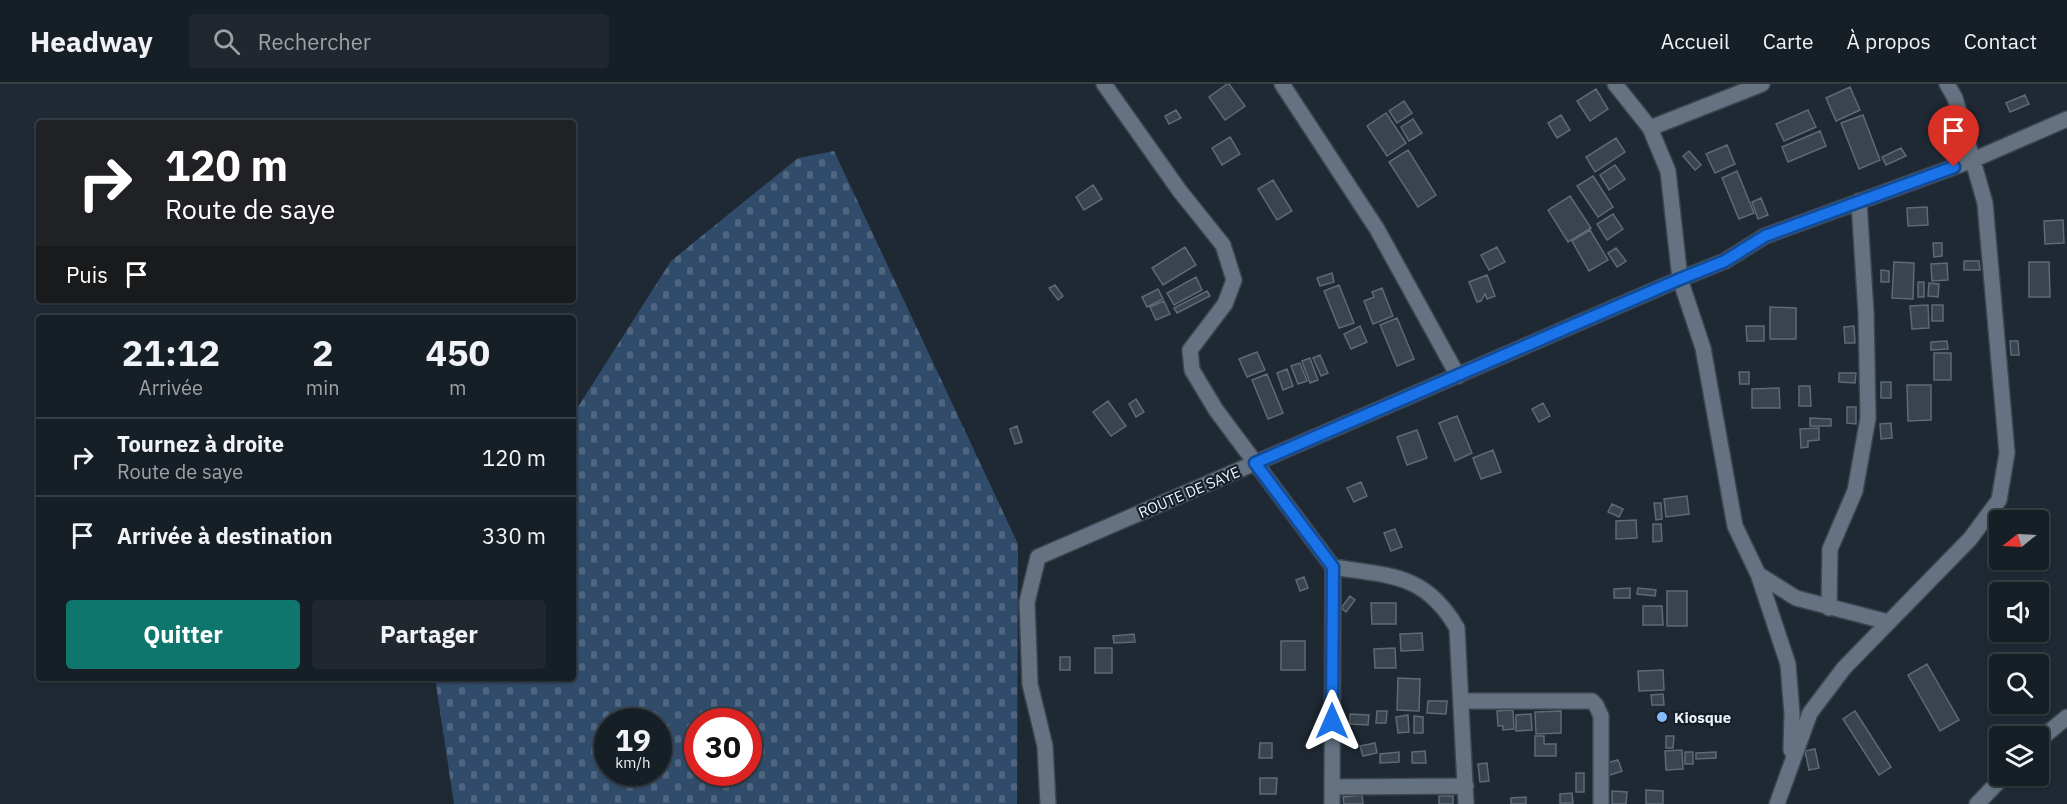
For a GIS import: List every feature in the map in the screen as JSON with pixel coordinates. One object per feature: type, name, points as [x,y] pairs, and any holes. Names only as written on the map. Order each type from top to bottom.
[{"type":"street","points":[[1104,84],[1179,190],[1223,244],[1234,280],[1225,304],[1190,350],[1192,370],[1216,410],[1333,567],[1332,804]]},
{"type":"street","points":[[1282,84],[1377,229],[1458,376]]},
{"type":"street","points":[[1615,84],[1650,129],[1668,171],[1680,279],[1703,348],[1736,526],[1758,574],[1788,664],[1792,714],[1791,762]]},
{"type":"street","points":[[1650,129],[1762,84]]},
{"type":"street","points":[[1777,804],[1810,712],[1844,668],[1970,539],[1999,500],[2007,453],[1985,203],[1955,98],[1947,84]]},
{"type":"street","name":"ROUTE DE SAYE","points":[[1048,804],[1045,746],[1030,684],[1027,602],[1038,557],[1725,261],[1765,236],[1973,160],[2067,119]]},
{"type":"street","points":[[1829,608],[1830,549],[1855,491],[1868,418],[1866,313],[1859,201]]},
{"type":"street","points":[[1333,567],[1401,577],[1428,592],[1447,610],[1457,628],[1466,804]]},
{"type":"street","points":[[1758,574],[1796,598],[1888,622]]},
{"type":"street","points":[[1462,701],[1592,701],[1601,716],[1601,804]]},
{"type":"street","points":[[2049,732],[2067,717]]},
{"type":"street","points":[[1332,787],[1466,786]]},
{"type":"street","points":[[1977,804],[1994,786]]},
{"type":"green space","points":[[834,151],[1018,544],[1017,804],[454,804],[435,681],[576,681],[576,410],[671,261],[798,158]]},
{"type":"building","points":[[1227,84],[1245,106],[1225,120],[1209,97]]},
{"type":"building","points":[[1850,87],[1860,110],[1836,121],[1826,98]]},
{"type":"building","points":[[1596,89],[1608,109],[1590,121],[1577,101]]},
{"type":"building","points":[[2025,95],[2029,104],[2010,112],[2006,103]]},
{"type":"building","points":[[1404,101],[1412,113],[1397,123],[1389,111]]},
{"type":"building","points":[[1176,110],[1181,118],[1169,124],[1165,116]]},
{"type":"building","points":[[1808,110],[1816,127],[1784,141],[1776,124]]},
{"type":"building","points":[[1386,113],[1406,143],[1387,156],[1367,126]]},
{"type":"building","points":[[1561,115],[1570,130],[1557,138],[1548,123]]},
{"type":"building","points":[[1863,115],[1880,160],[1859,169],[1841,123]]},
{"type":"building","points":[[1413,119],[1422,133],[1409,141],[1401,127]]},
{"type":"building","points":[[1820,131],[1826,146],[1788,162],[1782,147]]},
{"type":"building","points":[[1230,137],[1240,154],[1222,165],[1212,148]]},
{"type":"building","points":[[1616,138],[1625,152],[1595,172],[1586,157]]},
{"type":"building","points":[[1727,145],[1735,164],[1715,173],[1706,154]]},
{"type":"building","points":[[1901,148],[1906,156],[1886,165],[1882,157]]},
{"type":"building","points":[[1408,150],[1436,195],[1418,207],[1389,162]]},
{"type":"building","points":[[1689,151],[1701,165],[1695,170],[1683,156]]},
{"type":"building","points":[[1615,165],[1625,179],[1609,190],[1600,175]]},
{"type":"building","points":[[1737,171],[1754,213],[1739,219],[1722,178]]},
{"type":"building","points":[[1593,176],[1613,207],[1598,217],[1577,186]]},
{"type":"building","points":[[1273,180],[1292,211],[1277,220],[1258,189]]},
{"type":"building","points":[[1093,185],[1102,199],[1084,210],[1076,197]]},
{"type":"building","points":[[1570,196],[1591,228],[1568,242],[1548,210]]},
{"type":"building","points":[[1761,198],[1768,215],[1758,219],[1752,202]]},
{"type":"building","points":[[1927,207],[1928,225],[1908,226],[1907,208]]},
{"type":"building","points":[[1613,214],[1623,229],[1607,240],[1597,224]]},
{"type":"building","points":[[2063,220],[2064,243],[2045,244],[2044,221]]},
{"type":"building","points":[[1590,230],[1608,260],[1589,271],[1572,241]]},
{"type":"building","points":[[1933,243],[1942,243],[1942,256],[1934,257]]},
{"type":"building","points":[[1185,247],[1196,265],[1163,285],[1152,268]]},
{"type":"building","points":[[1497,247],[1505,262],[1489,270],[1481,255]]},
{"type":"building","points":[[1616,248],[1626,261],[1617,267],[1608,253]]},
{"type":"building","points":[[1964,261],[1979,261],[1980,270],[1964,270]]},
{"type":"building","points":[[1894,262],[1914,263],[1913,299],[1892,298]]},
{"type":"building","points":[[2029,262],[2049,262],[2050,297],[2029,297]]},
{"type":"building","points":[[1947,263],[1948,280],[1932,281],[1931,264]]},
{"type":"building","points":[[1881,270],[1889,271],[1889,282],[1881,282]]},
{"type":"building","points":[[1332,273],[1334,282],[1320,286],[1317,278]]},
{"type":"building","points":[[1487,275],[1495,296],[1487,299],[1485,294],[1481,301],[1477,302],[1469,282]]},
{"type":"building","points":[[1196,277],[1202,290],[1174,305],[1167,293]]},
{"type":"building","points":[[1918,282],[1924,282],[1924,297],[1918,297]]},
{"type":"building","points":[[1929,283],[1939,284],[1938,297],[1928,296]]},
{"type":"building","points":[[1055,285],[1063,296],[1058,300],[1049,288]]},
{"type":"building","points":[[1339,285],[1354,323],[1339,328],[1324,291]]},
{"type":"building","points":[[1382,288],[1393,316],[1373,324],[1364,301],[1374,297],[1372,292]]},
{"type":"building","points":[[1158,289],[1163,299],[1147,307],[1142,297]]},
{"type":"building","points":[[1207,291],[1210,296],[1177,313],[1174,308]]},
{"type":"building","points":[[1164,301],[1170,314],[1156,320],[1150,307]]},
{"type":"building","points":[[1928,305],[1929,328],[1912,329],[1910,306]]},
{"type":"building","points":[[1932,305],[1943,305],[1943,321],[1932,321]]},
{"type":"building","points":[[1770,307],[1796,308],[1796,339],[1770,339]]},
{"type":"building","points":[[1397,318],[1414,359],[1397,366],[1380,325]]},
{"type":"building","points":[[1360,326],[1367,342],[1351,349],[1344,334]]},
{"type":"building","points":[[1746,326],[1764,326],[1764,341],[1747,341]]},
{"type":"building","points":[[1854,326],[1855,343],[1845,343],[1844,327]]},
{"type":"building","points":[[1947,341],[1948,349],[1931,350],[1931,342]]},
{"type":"building","points":[[2010,341],[2018,341],[2019,355],[2011,355]]},
{"type":"building","points":[[1257,352],[1265,370],[1247,377],[1239,359]]},
{"type":"building","points":[[1934,353],[1951,353],[1951,380],[1934,380]]},
{"type":"building","points":[[1320,355],[1328,373],[1321,376],[1313,358]]},
{"type":"building","points":[[1310,358],[1318,380],[1310,383],[1302,361]]},
{"type":"building","points":[[1300,363],[1307,381],[1298,384],[1291,366]]},
{"type":"building","points":[[1287,369],[1293,386],[1283,390],[1277,373]]},
{"type":"building","points":[[1739,372],[1749,372],[1749,384],[1740,384]]},
{"type":"building","points":[[1839,373],[1856,373],[1855,383],[1839,382]]},
{"type":"building","points":[[1267,374],[1283,413],[1268,419],[1252,380]]},
{"type":"building","points":[[1881,382],[1891,382],[1891,398],[1881,398]]},
{"type":"building","points":[[1907,385],[1931,385],[1931,420],[1908,421]]},
{"type":"building","points":[[1799,386],[1810,386],[1811,406],[1799,406]]},
{"type":"building","points":[[1779,388],[1780,408],[1752,408],[1752,389]]},
{"type":"building","points":[[1136,399],[1144,412],[1136,417],[1129,404]]},
{"type":"building","points":[[1108,401],[1126,426],[1111,436],[1093,412]]},
{"type":"building","points":[[1543,403],[1550,416],[1539,422],[1532,409]]},
{"type":"building","points":[[1847,407],[1856,407],[1856,424],[1847,423]]},
{"type":"building","points":[[1457,416],[1472,453],[1455,461],[1439,423]]},
{"type":"building","points":[[1810,418],[1831,419],[1831,426],[1810,426]]},
{"type":"building","points":[[1891,423],[1892,438],[1881,439],[1880,424]]},
{"type":"building","points":[[1017,426],[1022,442],[1015,444],[1010,429]]},
{"type":"building","points":[[1819,428],[1819,440],[1808,441],[1808,447],[1801,448],[1800,429]]},
{"type":"building","points":[[1417,430],[1427,458],[1407,465],[1397,437]]},
{"type":"building","points":[[1493,450],[1501,472],[1481,479],[1473,458]]},
{"type":"building","points":[[1361,482],[1367,496],[1354,502],[1347,488]]},
{"type":"building","points":[[1687,496],[1689,514],[1666,517],[1664,499]]},
{"type":"building","points":[[1654,503],[1661,503],[1662,519],[1656,520]]},
{"type":"building","points":[[1612,504],[1623,509],[1619,517],[1608,512]]},
{"type":"building","points":[[1636,520],[1637,538],[1616,539],[1616,521]]},
{"type":"building","points":[[1653,524],[1661,524],[1662,541],[1653,542]]},
{"type":"building","points":[[1395,529],[1402,547],[1391,551],[1384,533]]},
{"type":"building","points":[[1304,577],[1308,588],[1300,591],[1296,580]]},
{"type":"building","points":[[1630,588],[1630,598],[1614,598],[1614,589]]},
{"type":"building","points":[[1638,588],[1656,590],[1655,596],[1637,594]]},
{"type":"building","points":[[1667,591],[1687,591],[1687,626],[1667,626]]},
{"type":"building","points":[[1350,596],[1355,600],[1346,612],[1341,608]]},
{"type":"building","points":[[1371,603],[1396,603],[1396,624],[1372,624]]},
{"type":"building","points":[[1643,606],[1662,606],[1663,625],[1643,625]]},
{"type":"building","points":[[1422,633],[1423,650],[1401,651],[1400,634]]},
{"type":"building","points":[[1134,634],[1135,642],[1114,643],[1113,636]]},
{"type":"building","points":[[1281,641],[1305,641],[1305,670],[1281,670]]},
{"type":"building","points":[[1095,648],[1112,648],[1112,673],[1095,673]]},
{"type":"building","points":[[1395,648],[1396,668],[1375,668],[1374,649]]},
{"type":"building","points":[[1060,657],[1070,657],[1070,670],[1060,670]]},
{"type":"building","points":[[1927,664],[1959,720],[1940,731],[1908,675]]},
{"type":"building","points":[[1663,670],[1664,690],[1639,691],[1638,671]]},
{"type":"building","points":[[1398,678],[1420,679],[1419,711],[1397,710]]},
{"type":"building","points":[[1663,694],[1664,705],[1652,705],[1651,695]]},
{"type":"building","points":[[1428,701],[1447,701],[1446,714],[1427,713]]},
{"type":"building","points":[[1513,710],[1514,729],[1503,730],[1503,726],[1498,726],[1497,711]]},
{"type":"building","points":[[1377,711],[1387,711],[1386,723],[1376,723]]},
{"type":"building","points":[[1561,711],[1561,733],[1536,734],[1535,712]]},
{"type":"building","points":[[1855,711],[1891,767],[1879,775],[1843,719]]},
{"type":"building","points":[[1350,714],[1369,715],[1368,725],[1350,724]]},
{"type":"building","points":[[1531,714],[1532,730],[1516,731],[1516,715]]},
{"type":"building","points":[[1408,715],[1409,732],[1398,733],[1396,717]]},
{"type":"building","points":[[1414,716],[1423,717],[1423,733],[1414,733]]},
{"type":"building","points":[[1535,736],[1544,736],[1544,744],[1556,744],[1556,756],[1535,756]]},
{"type":"building","points":[[1666,736],[1674,736],[1673,748],[1666,748]]},
{"type":"building","points":[[1260,743],[1272,743],[1272,758],[1259,758]]},
{"type":"building","points":[[1375,743],[1377,753],[1363,756],[1360,746]]},
{"type":"building","points":[[1815,749],[1819,768],[1809,770],[1805,751]]},
{"type":"building","points":[[1682,750],[1683,769],[1666,770],[1665,751]]},
{"type":"building","points":[[1425,751],[1426,763],[1412,763],[1412,752]]},
{"type":"building","points":[[1399,752],[1399,762],[1380,763],[1380,754]]},
{"type":"building","points":[[1685,752],[1693,752],[1693,764],[1685,764]]},
{"type":"building","points":[[1716,752],[1716,758],[1696,759],[1696,753]]},
{"type":"building","points":[[1618,760],[1622,771],[1610,775],[1606,763]]},
{"type":"building","points":[[1487,763],[1489,781],[1480,782],[1478,764]]},
{"type":"building","points":[[1576,773],[1584,773],[1584,792],[1576,792]]},
{"type":"building","points":[[1260,778],[1277,778],[1276,794],[1260,794]]},
{"type":"building","points":[[1646,790],[1663,791],[1663,804],[1646,804]]},
{"type":"building","points":[[1612,791],[1627,792],[1626,804],[1612,804]]},
{"type":"building","points":[[1572,793],[1573,803],[1560,803],[1560,794]]},
{"type":"building","points":[[1362,795],[1363,804],[1344,804],[1343,797]]},
{"type":"building","points":[[1439,796],[1453,796],[1453,804],[1439,804]]},
{"type":"building","points":[[1526,797],[1526,804],[1511,804],[1511,798]]},
{"type":"place","name":"Kiosque","points":[[1662,717]]},
{"type":"route","points":[[1332,721],[1333,567],[1255,463],[1725,261],[1765,236],[1954,167]]}]
